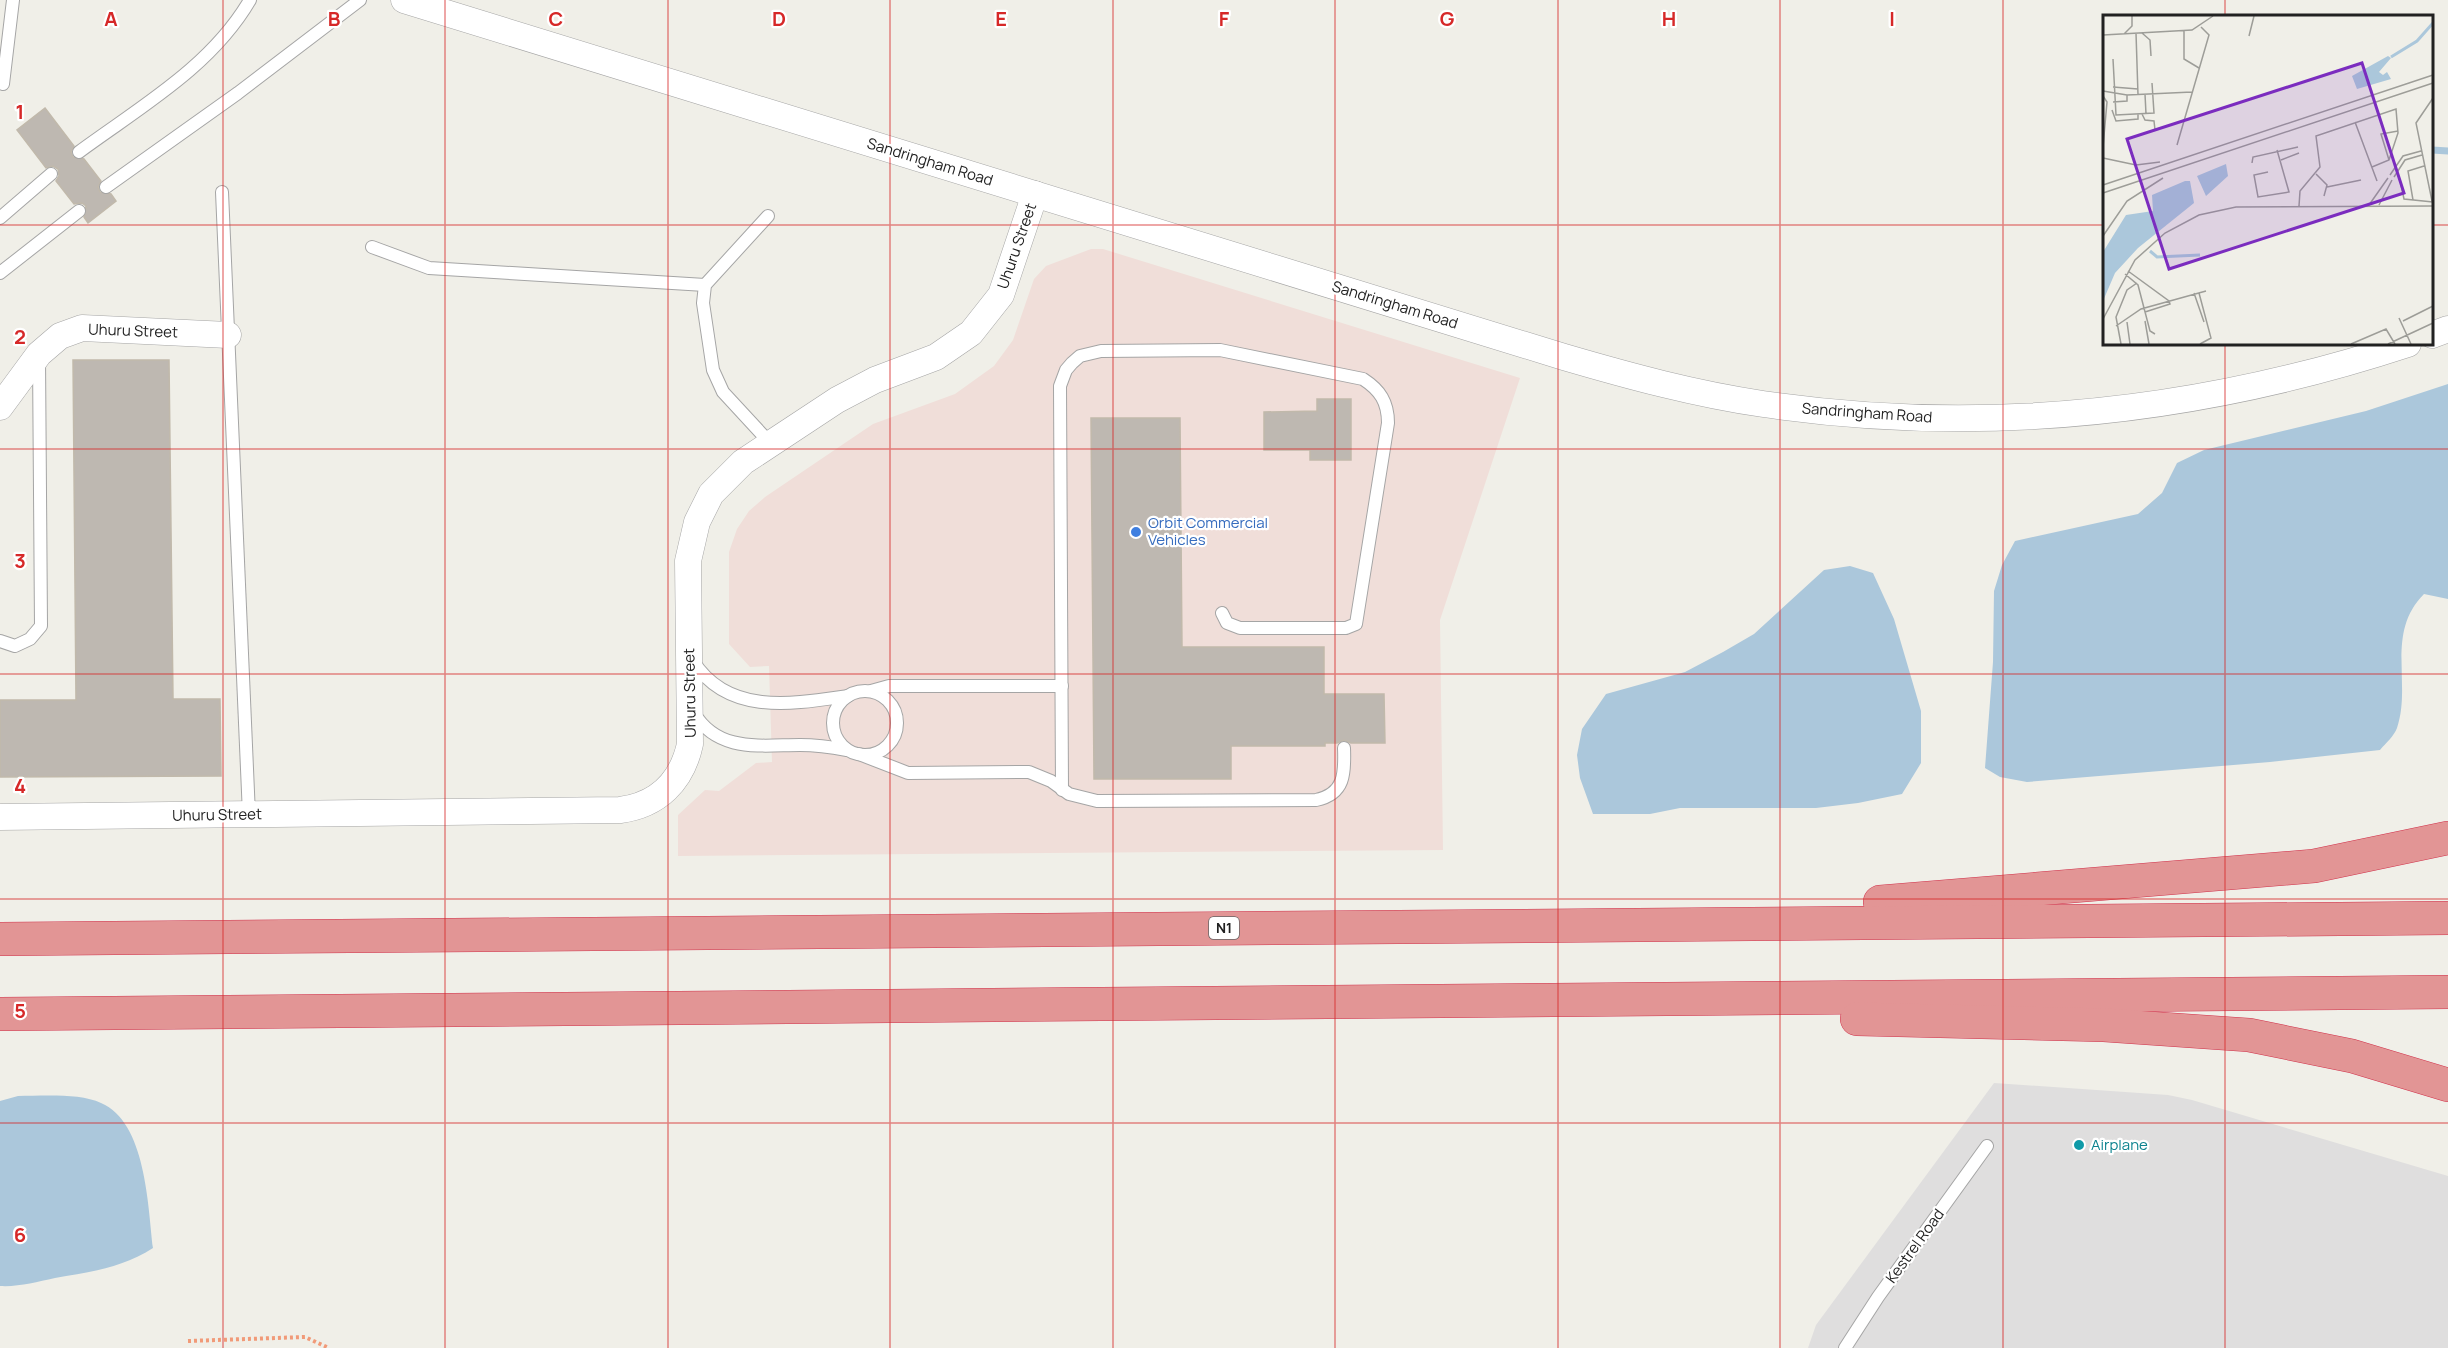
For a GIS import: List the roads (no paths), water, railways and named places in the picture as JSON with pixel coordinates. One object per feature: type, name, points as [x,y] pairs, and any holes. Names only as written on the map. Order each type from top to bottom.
[{"type":"highway","points":[[1444,927],[1928,899],[2196,878],[2314,866],[2448,838]]},
{"type":"highway","name":"N1","points":[[0,939],[2448,918]]},
{"type":"highway","points":[[0,1014],[2448,992]]},
{"type":"highway","points":[[1400,1002],[1930,1022],[2104,1025],[2249,1035],[2352,1056],[2448,1085]]},
{"type":"street","name":"Sandringham Road","points":[[404,0],[1628,375],[1761,404],[1828,413],[1961,420],[2092,413],[2221,394],[2341,365],[2405,345]]},
{"type":"street","name":"Uhuru Street","points":[[0,817],[632,808],[656,798],[667,790],[683,769],[690,744],[688,561],[697,522],[721,483],[743,462],[856,389],[936,357],[971,333],[1001,295],[1035,194]]},
{"type":"street","name":"Uhuru Street","points":[[0,406],[39,354],[60,336],[82,328],[228,335]]},
{"type":"street","points":[[2433,335],[2448,329]]},
{"type":"lane","points":[[3,84],[13,0]]},
{"type":"lane","points":[[79,152],[208,54],[236,24],[250,0]]},
{"type":"lane","points":[[106,187],[238,93],[360,0]]},
{"type":"lane","points":[[0,218],[51,174]]},
{"type":"lane","points":[[222,192],[249,815]]},
{"type":"lane","points":[[0,273],[79,211]]},
{"type":"lane","points":[[768,216],[705,285],[703,303],[713,370],[723,392],[771,444]]},
{"type":"lane","points":[[372,247],[429,268],[705,285]]},
{"type":"lane","points":[[1062,790],[1059,387],[1066,370],[1080,356],[1101,351],[1220,350],[1363,379],[1381,394],[1386,403],[1388,423],[1356,624],[1346,628],[1240,628],[1227,623],[1222,613]]},
{"type":"lane","points":[[0,641],[15,646],[30,639],[41,626],[39,354]]},
{"type":"lane","points":[[689,655],[712,683],[741,700],[809,702],[889,686],[1062,686]]},
{"type":"lane","points":[[848,696],[840,702],[833,723],[835,733],[854,752],[881,751],[890,744],[898,723],[890,701],[870,691]]},
{"type":"lane","points":[[690,704],[703,726],[731,743],[823,746],[854,752],[908,773],[1029,772],[1044,778],[1075,797],[1097,801],[1316,800],[1332,794],[1342,782],[1344,748]]},
{"type":"lane","name":"Kestrel Road","points":[[1845,1348],[1878,1297],[1987,1146]]},
{"type":"water","points":[[2448,384],[2448,599],[2424,594],[2412,609],[2405,625],[2402,642],[2401,711],[2396,731],[2380,750],[2270,762],[2027,782],[2000,777],[1985,768],[1993,662],[1994,591],[2002,565],[2015,541],[2138,514],[2162,493],[2177,463],[2204,450],[2366,411]]},
{"type":"water","points":[[1850,566],[1873,573],[1894,619],[1921,711],[1921,763],[1902,794],[1858,803],[1816,808],[1680,808],[1650,814],[1593,814],[1580,778],[1577,755],[1582,729],[1606,694],[1685,672],[1754,634],[1824,570]]},
{"type":"water","points":[[18,1096],[83,1098],[101,1103],[116,1113],[136,1146],[142,1167],[153,1248],[130,1260],[106,1268],[28,1284],[0,1286],[0,1101]]},
{"type":"waterway","points":[[2433,150],[2448,151]]},
{"type":"place","name":"Orbit Commercial Vehicles","points":[[1136,532]]},
{"type":"place","name":"Airplane","points":[[2079,1145]]}]
